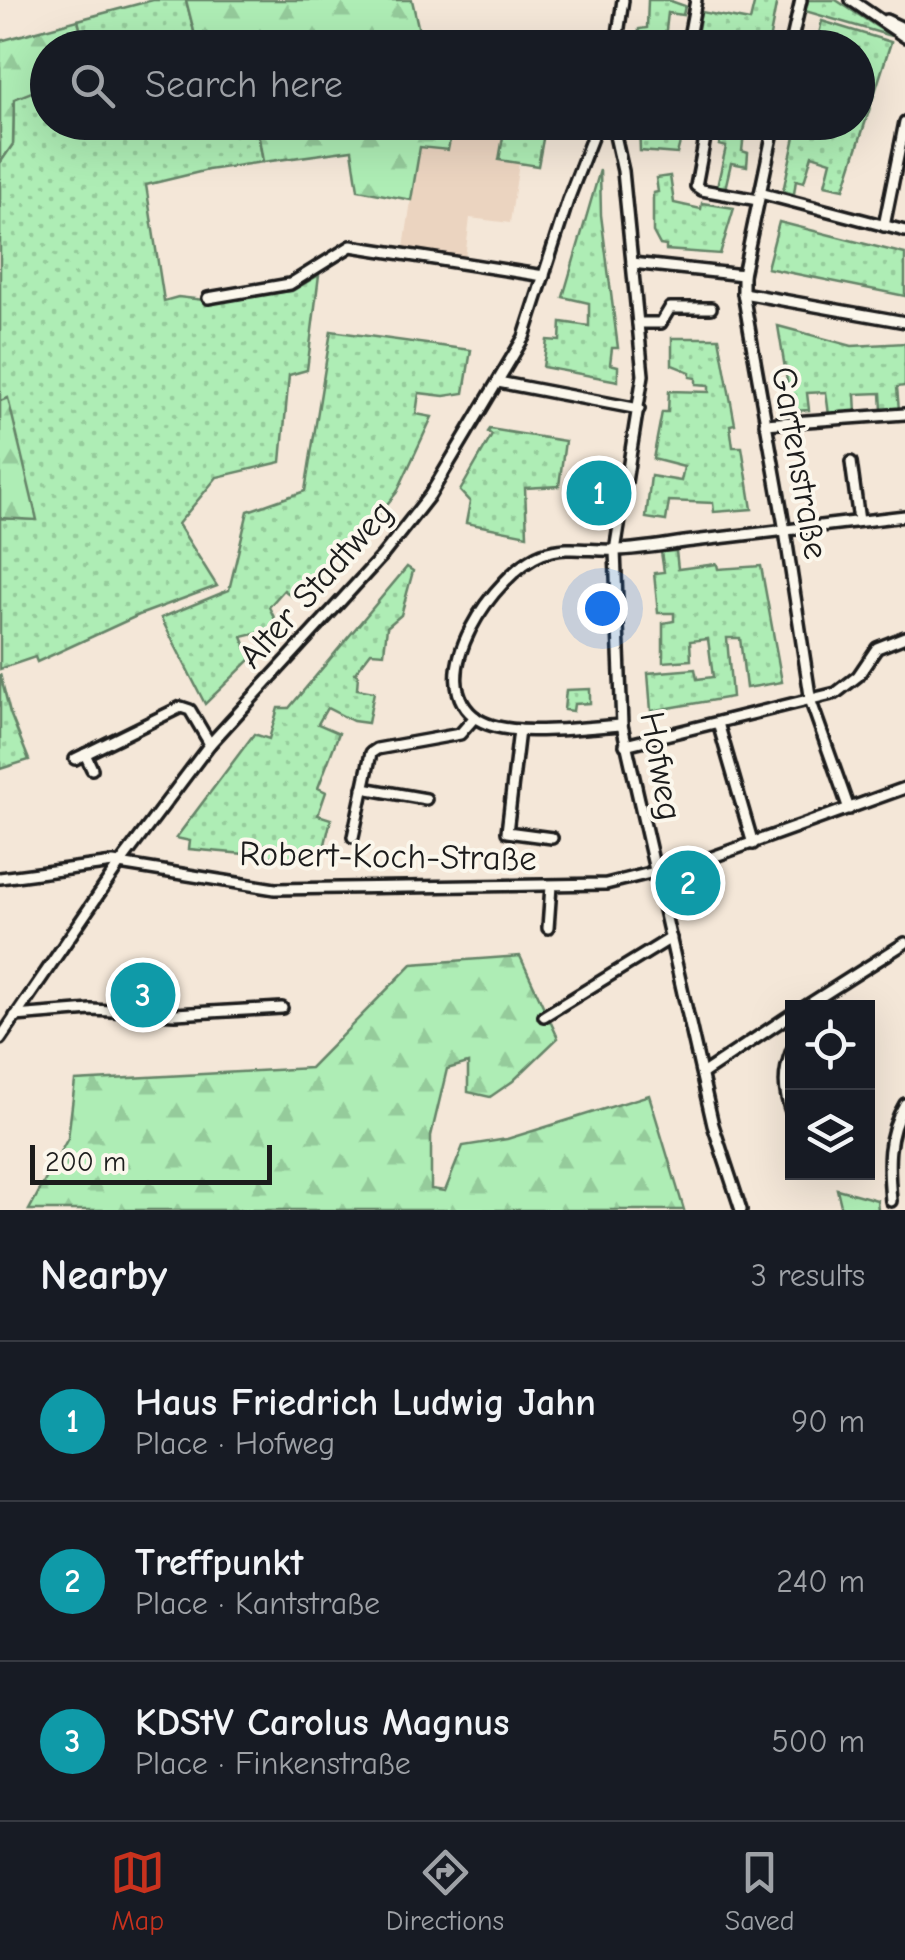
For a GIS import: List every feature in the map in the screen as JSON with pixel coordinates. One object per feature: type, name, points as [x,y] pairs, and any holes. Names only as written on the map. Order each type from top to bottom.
[{"type":"street","points":[[619,30],[623,0]]},
{"type":"street","points":[[691,30],[696,0]]},
{"type":"street","points":[[794,30],[801,0]]},
{"type":"street","points":[[851,0],[905,37]]},
{"type":"street","points":[[861,8],[905,29]]},
{"type":"street","points":[[884,226],[904,130]]},
{"type":"street","name":"Alter Stadtweg","points":[[0,1039],[4,1026],[16,1016],[121,863],[210,744],[414,516],[524,336],[592,140]]},
{"type":"street","name":"Hofweg","points":[[616,140],[623,171],[644,375],[615,550],[622,726],[713,1125],[741,1210]]},
{"type":"street","points":[[705,140],[696,186],[702,190],[759,196],[905,231]]},
{"type":"street","name":"Gartenstraße","points":[[771,140],[743,275],[743,293],[811,702],[850,809]]},
{"type":"street","points":[[208,298],[290,284],[351,246],[544,276]]},
{"type":"street","points":[[632,263],[743,275]]},
{"type":"street","points":[[743,293],[905,322]]},
{"type":"street","points":[[638,323],[661,323],[670,308],[710,308]]},
{"type":"street","points":[[498,382],[639,409]]},
{"type":"street","points":[[765,424],[905,414]]},
{"type":"street","points":[[852,462],[860,521]]},
{"type":"street","points":[[622,726],[519,730],[500,728],[475,717],[460,689],[460,658],[470,629],[487,601],[513,573],[545,553],[578,548],[615,550],[905,516]]},
{"type":"street","points":[[625,745],[811,702],[844,689],[877,648],[905,637]]},
{"type":"street","points":[[92,769],[80,756],[181,707],[190,710],[210,744]]},
{"type":"street","points":[[353,838],[371,753],[460,734],[475,717]]},
{"type":"street","points":[[718,723],[753,844]]},
{"type":"street","points":[[519,730],[508,832],[552,838]]},
{"type":"street","points":[[364,788],[426,799]]},
{"type":"street","name":"Robert-Koch-Straße","points":[[0,878],[121,863],[274,889],[606,884],[656,874],[753,844],[904,791]]},
{"type":"street","points":[[548,928],[551,886]]},
{"type":"street","points":[[544,1016],[671,938]]},
{"type":"street","points":[[816,1000],[905,943]]},
{"type":"street","points":[[16,1016],[91,1010],[176,1014],[282,1008]]},
{"type":"street","points":[[702,1074],[785,1019]]},
{"type":"street","points":[[785,1071],[785,1097]]},
{"type":"street","points":[[890,1201],[889,1150],[894,1124],[905,1104]]},
{"type":"shaded area","points":[[429,140],[502,140],[499,160],[519,163],[510,223],[470,218],[465,258],[404,248],[419,147]]},
{"type":"green space","points":[[153,0],[186,0],[194,30],[80,30],[78,20]]},
{"type":"green space","points":[[186,0],[412,0],[419,30],[194,30]]},
{"type":"green space","points":[[648,0],[668,0],[685,6],[683,15],[668,13],[666,30],[639,30],[647,28]]},
{"type":"green space","points":[[755,0],[777,0],[771,30],[698,30],[701,12],[750,21]]},
{"type":"green space","points":[[808,0],[836,0],[891,36],[875,30],[805,11]]},
{"type":"green space","points":[[78,20],[80,30],[41,30]]},
{"type":"green space","points":[[822,21],[852,30],[820,30]]},
{"type":"green space","points":[[30,33],[30,93],[14,99],[13,144],[0,163],[0,41]]},
{"type":"green space","points":[[875,37],[891,42],[875,92]]},
{"type":"green space","points":[[30,92],[30,140],[259,140],[263,162],[146,185],[164,301],[292,291],[319,275],[307,370],[289,375],[281,462],[217,477],[178,524],[217,586],[139,615],[37,662],[35,657],[0,669],[0,518],[36,520],[7,399],[0,401],[0,163],[13,144],[14,98]]},
{"type":"green space","points":[[259,140],[450,140],[448,150],[420,147],[411,200],[358,190],[352,150],[263,162]]},
{"type":"green space","points":[[502,140],[543,140],[538,166],[499,160]]},
{"type":"green space","points":[[640,140],[681,140],[677,154],[640,151]]},
{"type":"green space","points":[[720,140],[743,140],[742,151],[748,153],[747,166],[731,163],[725,189],[717,187],[726,147],[719,145]]},
{"type":"green space","points":[[794,140],[860,140],[844,189],[825,185],[831,161],[812,155],[804,182],[796,180],[794,194],[783,191]]},
{"type":"green space","points":[[600,170],[601,215],[618,348],[612,348],[610,364],[618,366],[618,381],[543,367],[547,340],[560,341],[561,322],[589,326],[589,303],[563,297]]},
{"type":"green space","points":[[670,176],[674,203],[701,209],[702,203],[734,208],[720,254],[666,250],[666,246],[660,245],[653,232],[653,193],[658,192],[656,178]]},
{"type":"green space","points":[[779,222],[905,254],[905,296],[767,268]]},
{"type":"green space","points":[[778,326],[852,346],[905,343],[905,386],[897,387],[899,410],[882,410],[881,393],[855,394],[856,413],[829,415],[826,392],[807,393],[809,410],[792,411]]},
{"type":"green space","points":[[331,331],[471,350],[464,393],[419,393],[416,414],[432,417],[397,492],[343,558],[334,553],[293,597],[284,590],[269,607],[279,628],[242,637],[251,659],[205,704],[161,618],[229,590],[248,511],[305,491]]},
{"type":"green space","points":[[672,338],[719,338],[735,424],[730,425],[733,447],[742,447],[752,509],[714,512],[713,503],[669,501],[666,521],[646,518],[651,476],[681,481],[684,467],[653,459],[662,412],[668,412],[669,391],[709,392],[709,385],[696,384],[690,372],[672,365]]},
{"type":"green space","points":[[8,398],[37,520],[0,518],[0,401]]},
{"type":"green space","points":[[490,429],[565,441],[559,486],[525,488],[527,535],[466,523],[470,502],[460,491],[492,435]]},
{"type":"green space","points":[[676,551],[678,569],[717,564],[718,569],[761,566],[782,682],[746,688],[740,638],[727,638],[732,697],[651,711],[648,673],[695,669],[697,679],[713,677],[708,639],[690,641],[691,660],[663,662],[663,623],[674,621],[674,613],[658,613],[654,573],[664,572],[661,552]]},
{"type":"green space","points":[[407,567],[413,571],[401,615],[387,627],[384,653],[371,652],[355,673],[357,689],[374,692],[368,723],[353,721],[327,708],[318,724],[339,733],[318,788],[326,792],[318,815],[331,819],[321,861],[189,849],[190,841],[176,838],[254,734],[269,739],[278,708],[289,708]]},
{"type":"green space","points":[[0,674],[29,760],[0,769]]},
{"type":"green space","points":[[590,689],[590,703],[574,704],[573,711],[564,710],[566,690]]},
{"type":"green space","points":[[520,956],[558,1038],[490,1097],[468,1092],[468,1063],[447,1069],[431,1136],[431,1189],[445,1191],[463,1146],[507,1139],[649,1095],[684,1210],[29,1210],[68,1138],[75,1081],[310,1068],[412,964]]},
{"type":"green space","points":[[837,1189],[877,1200],[878,1210],[842,1210]]},
{"type":"place","name":"Haus Friedrich Ludwig Jahn","points":[[599,493]]},
{"type":"place","name":"Treffpunkt","points":[[688,883]]},
{"type":"place","name":"KDStV Carolus Magnus","points":[[143,995]]}]
